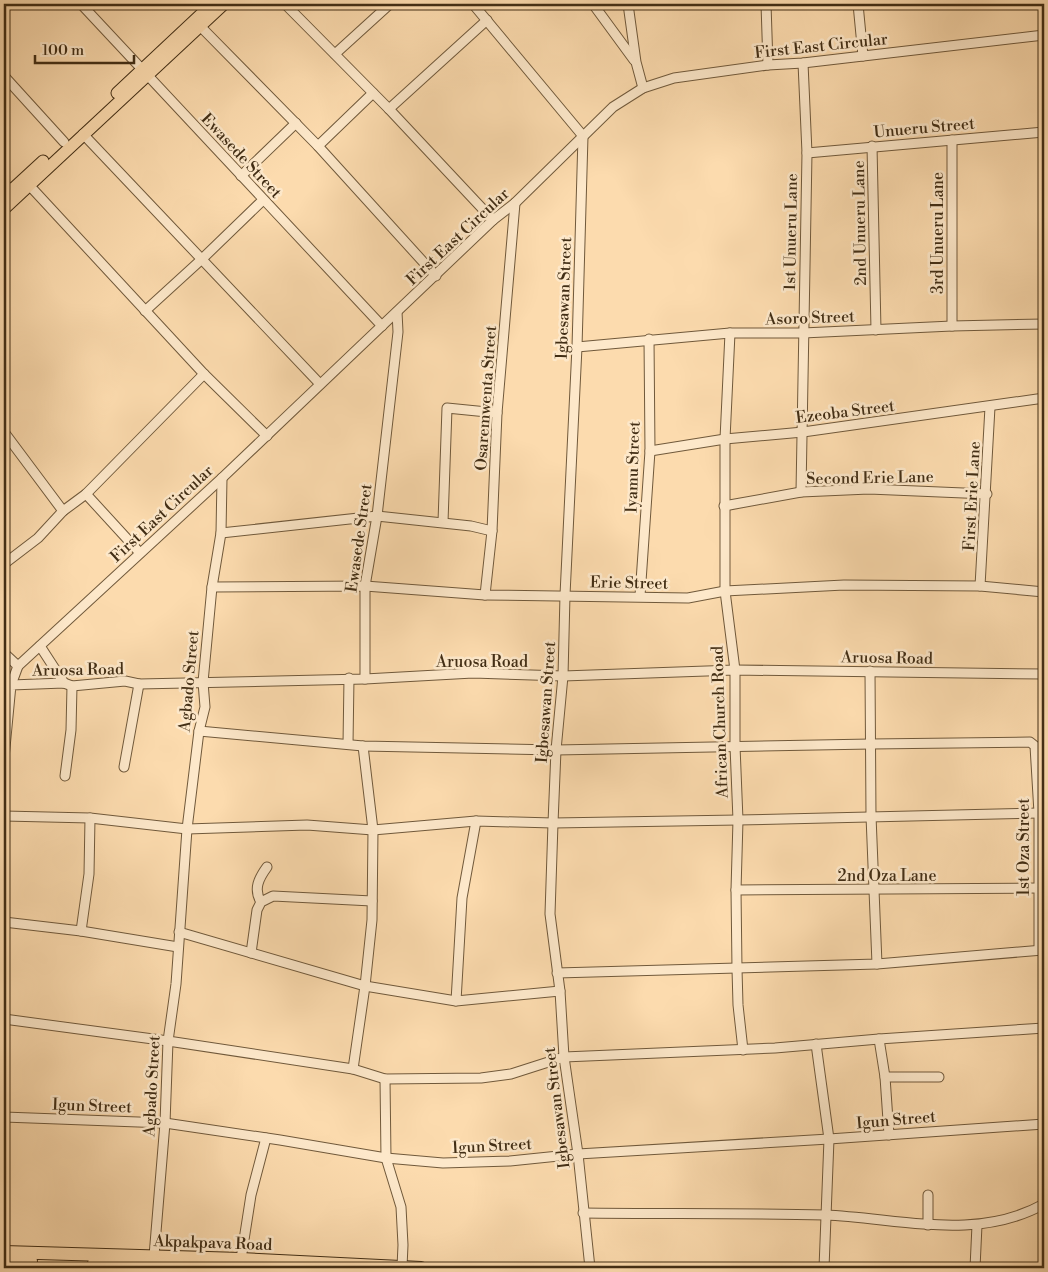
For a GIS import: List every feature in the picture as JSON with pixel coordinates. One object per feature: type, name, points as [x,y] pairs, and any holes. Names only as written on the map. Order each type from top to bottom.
[{"type":"highway","name":"Akpakpava Road","points":[[4,1252],[154,1256],[242,1264]]},
{"type":"highway","name":"Akpakpava Road","points":[[4,1261],[53,1261],[120,1266],[242,1264],[421,1268]]},
{"type":"main road","points":[[6,190],[224,4]]},
{"type":"main road","points":[[4,209],[84,134],[208,5]]},
{"type":"street","name":"Ewasede Street","points":[[81,4],[382,326]]},
{"type":"street","points":[[285,4],[373,92],[493,220]]},
{"type":"street","points":[[335,54],[390,4]]},
{"type":"street","points":[[472,4],[583,136]]},
{"type":"street","points":[[593,4],[636,62]]},
{"type":"street","points":[[628,4],[636,62],[643,88]]},
{"type":"street","points":[[766,4],[768,65]]},
{"type":"street","points":[[858,4],[863,56]]},
{"type":"street","points":[[389,109],[487,20]]},
{"type":"street","points":[[200,26],[318,146],[436,276]]},
{"type":"street","name":"First East Circular","points":[[4,758],[7,688],[18,666],[267,436],[493,220],[516,203],[613,107],[643,88],[674,78],[768,65],[803,63],[1044,35]]},
{"type":"street","name":"1st Unueru Lane","points":[[801,492],[807,152],[803,63]]},
{"type":"street","points":[[4,76],[64,142]]},
{"type":"street","points":[[318,146],[373,92]]},
{"type":"street","points":[[241,176],[296,123]]},
{"type":"street","name":"Unueru Street","points":[[807,152],[1044,132]]},
{"type":"street","points":[[84,134],[320,384]]},
{"type":"street","name":"Igbesawan Street","points":[[583,136],[577,347],[563,676],[556,750],[550,914],[560,991],[564,1057],[578,1154],[590,1268]]},
{"type":"street","name":"3rd Unueru Lane","points":[[952,140],[952,326]]},
{"type":"street","name":"2nd Unueru Lane","points":[[872,146],[876,330]]},
{"type":"street","points":[[29,185],[204,374],[267,436]]},
{"type":"street","points":[[145,311],[263,200]]},
{"type":"street","name":"Osaremwenta Street","points":[[485,595],[492,532],[497,413],[516,203]]},
{"type":"street","name":"Ewasede Street","points":[[365,679],[365,586],[377,516],[398,332],[397,312]]},
{"type":"street","name":"Asoro Street","points":[[577,347],[730,333],[803,333],[1044,324]]},
{"type":"street","name":"African Church Road","points":[[730,333],[724,439],[725,592],[735,670],[735,746],[738,820],[736,890],[737,969],[738,1005],[743,1050]]},
{"type":"street","name":"Iyamu Street","points":[[640,596],[650,450],[649,340]]},
{"type":"street","points":[[5,561],[38,538],[63,512],[86,494],[204,374]]},
{"type":"street","name":"Ezeoba Street","points":[[650,450],[724,439],[803,432],[1044,398]]},
{"type":"street","name":"First Erie Lane","points":[[980,586],[987,494],[990,407]]},
{"type":"street","points":[[442,522],[447,408],[497,413]]},
{"type":"street","points":[[4,432],[63,512]]},
{"type":"street","name":"Agbado Street","points":[[154,1256],[165,1123],[168,1041],[176,984],[188,829],[199,732],[205,707],[203,682],[212,587],[221,533],[222,478]]},
{"type":"street","name":"Second Erie Lane","points":[[724,506],[801,492],[870,488],[987,494]]},
{"type":"street","points":[[86,494],[140,553]]},
{"type":"street","points":[[221,533],[377,516],[471,526],[492,532]]},
{"type":"street","name":"Erie Street","points":[[212,587],[365,586],[485,595],[688,598],[725,592],[844,585],[980,586],[1044,592]]},
{"type":"street","points":[[40,646],[68,684],[71,730],[65,776]]},
{"type":"street","points":[[4,653],[18,666]]},
{"type":"street","name":"Aruosa Road","points":[[7,688],[125,682],[139,684],[365,679],[473,673],[563,676],[735,670],[1044,674]]},
{"type":"street","points":[[870,672],[871,816],[877,964]]},
{"type":"street","points":[[348,744],[349,678]]},
{"type":"street","points":[[124,767],[139,684]]},
{"type":"street","points":[[199,732],[363,746],[556,750],[871,744]]},
{"type":"street","name":"1st Oza Street","points":[[871,744],[1030,742],[1035,746],[1041,788],[1038,888],[1041,950]]},
{"type":"street","points":[[354,1069],[366,986],[372,920],[373,830],[363,746]]},
{"type":"street","points":[[4,816],[90,818],[188,829],[306,825],[373,830],[476,821],[553,823],[1039,813]]},
{"type":"street","points":[[81,931],[89,874],[90,818]]},
{"type":"street","points":[[456,1001],[462,898],[476,821]]},
{"type":"street","points":[[261,902],[257,896],[257,881],[267,867]]},
{"type":"street","name":"2nd Oza Lane","points":[[736,890],[1038,888]]},
{"type":"street","points":[[252,953],[258,910],[261,902],[273,896],[372,901]]},
{"type":"street","points":[[4,922],[81,931],[178,947]]},
{"type":"street","points":[[179,932],[366,986],[456,1001],[560,991]]},
{"type":"street","points":[[557,973],[644,969],[737,969],[877,964],[1041,950]]},
{"type":"street","points":[[4,1020],[168,1041],[354,1069],[385,1080],[481,1078],[511,1074],[564,1057],[743,1050],[878,1038],[1044,1028]]},
{"type":"street","points":[[878,1038],[885,1077],[889,1135]]},
{"type":"street","points":[[816,1044],[829,1140],[824,1268]]},
{"type":"street","points":[[885,1077],[939,1076]]},
{"type":"street","points":[[385,1080],[386,1158],[401,1207],[402,1267]]},
{"type":"street","name":"Igun Street","points":[[4,1117],[165,1123],[386,1158],[443,1163],[510,1161],[578,1154],[829,1140],[1044,1124]]},
{"type":"street","points":[[242,1264],[251,1195],[266,1138]]},
{"type":"street","points":[[928,1195],[928,1225]]},
{"type":"street","points":[[583,1213],[827,1216],[928,1225],[977,1225],[1026,1214],[1044,1204]]},
{"type":"street","points":[[975,1268],[977,1225]]}]
